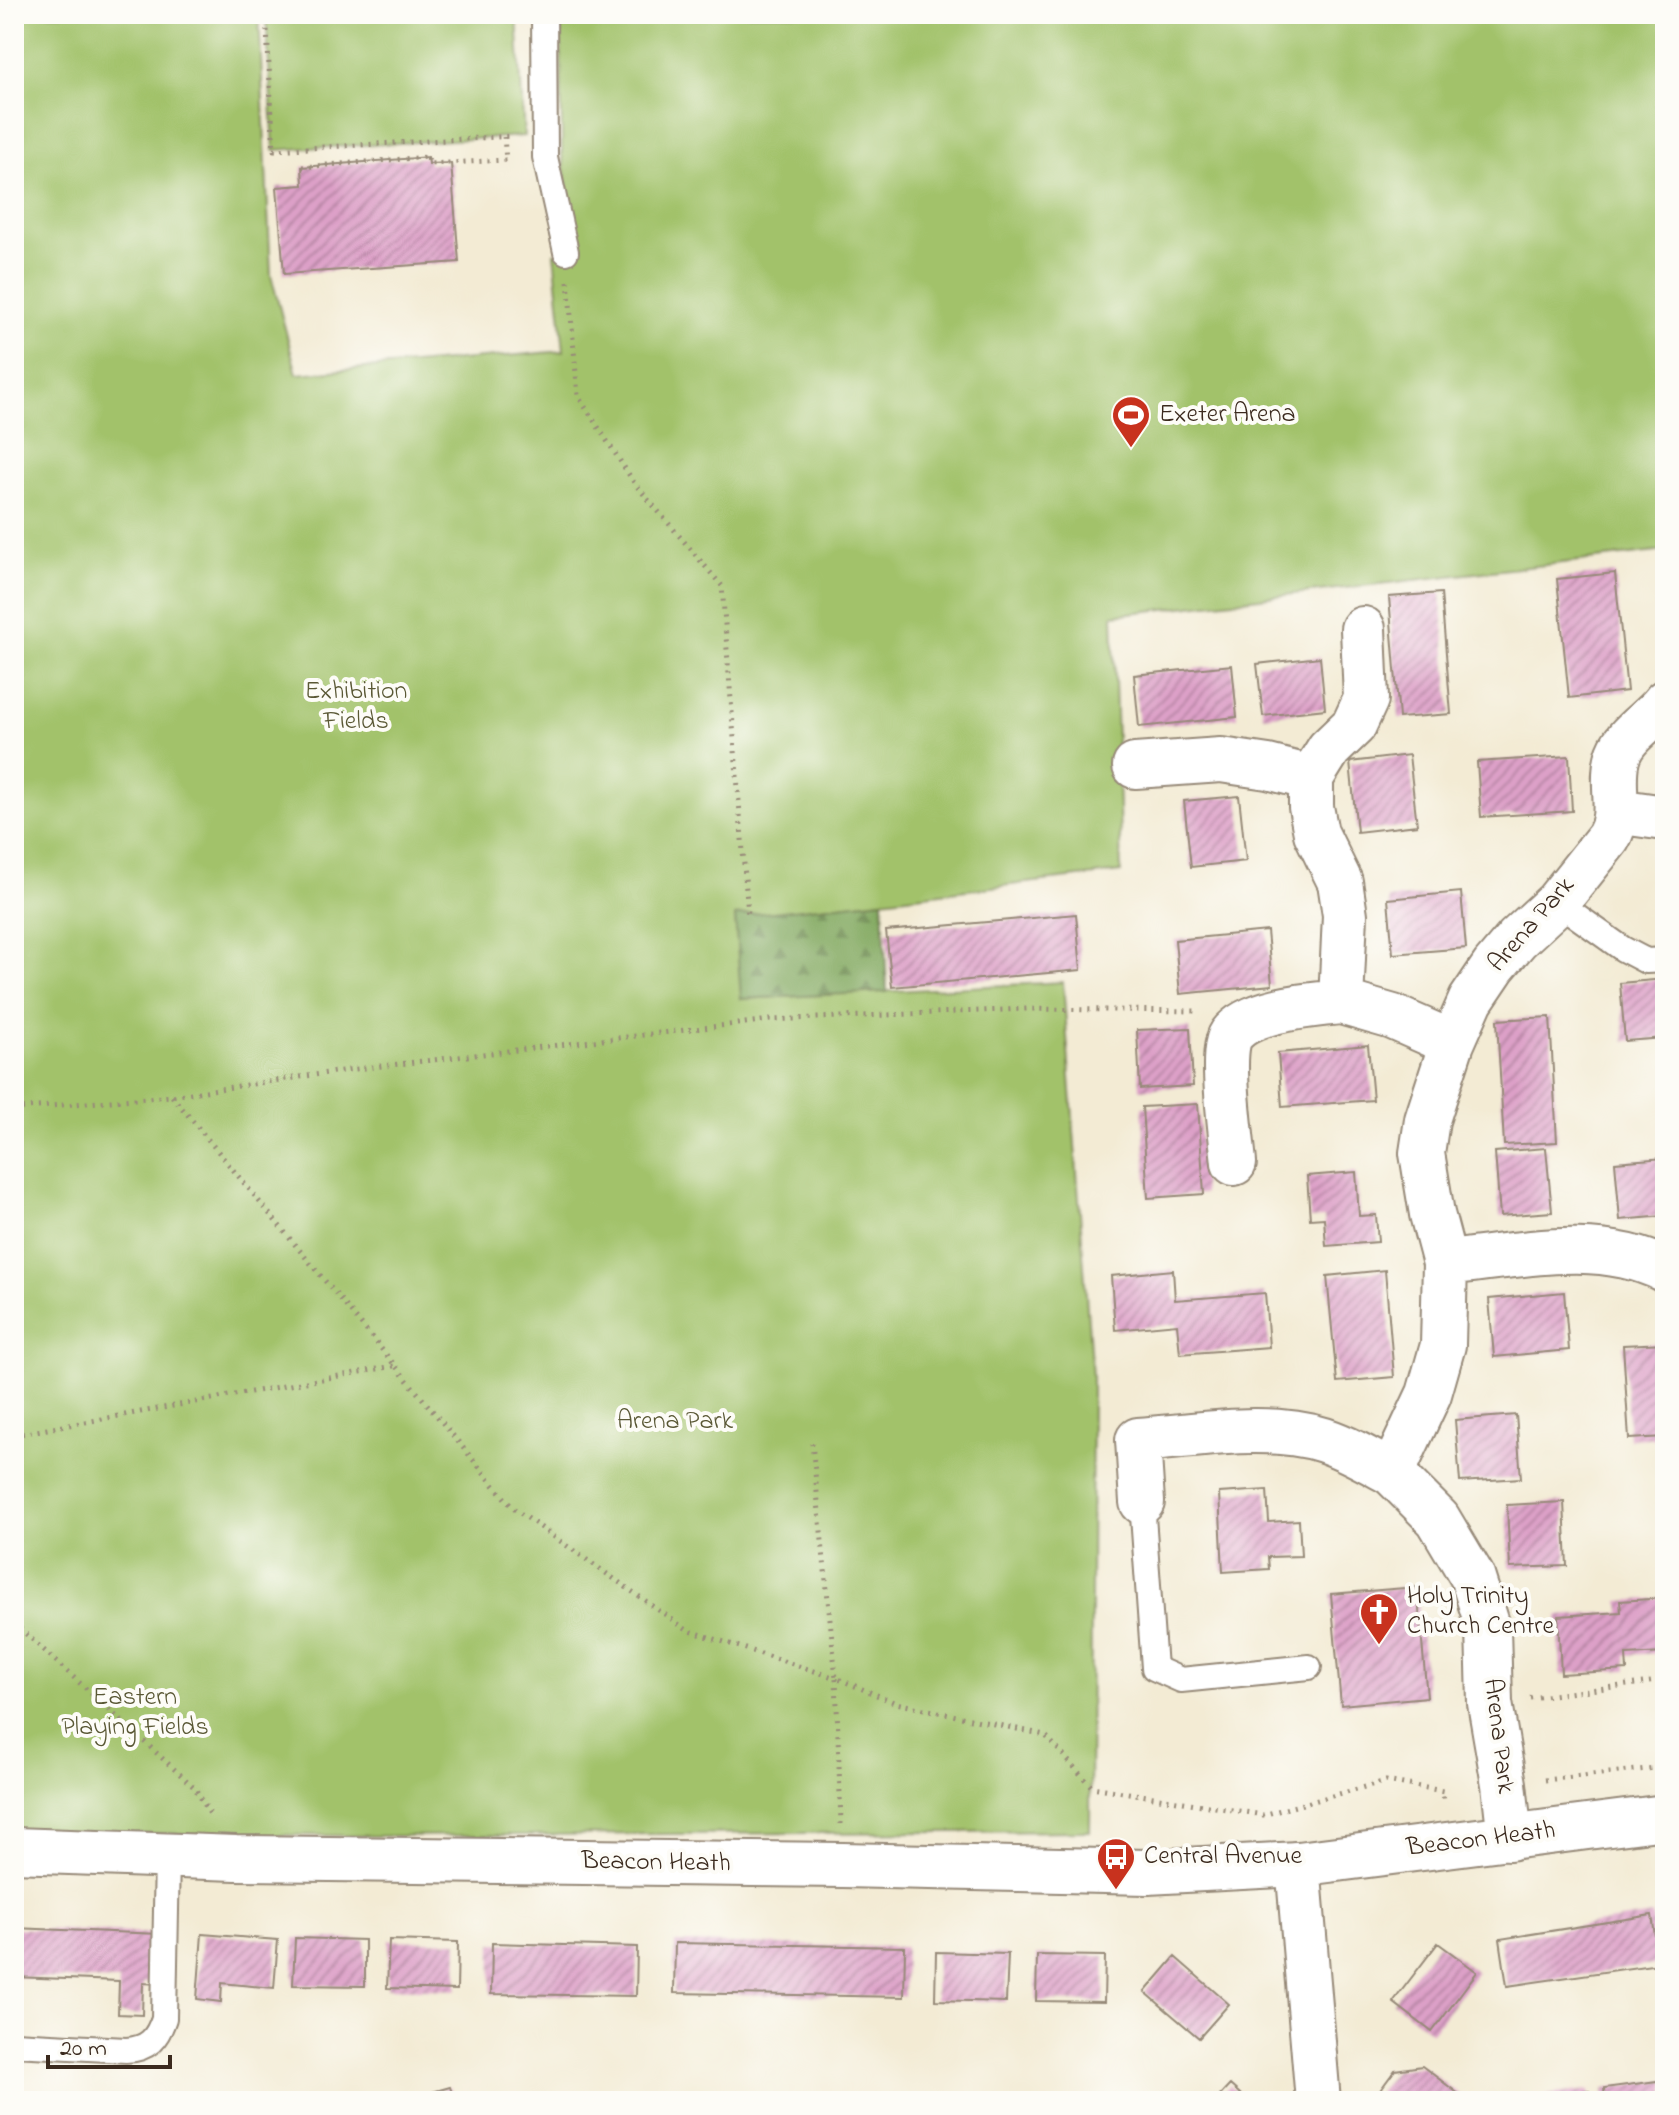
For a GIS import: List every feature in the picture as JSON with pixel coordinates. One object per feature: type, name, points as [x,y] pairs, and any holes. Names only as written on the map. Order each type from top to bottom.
[{"type":"street","points":[[1341,1002],[1345,915],[1340,882],[1316,833],[1311,807],[1311,778],[1329,749],[1354,725],[1366,699],[1363,629]]},
{"type":"street","name":"Arena Park","points":[[1392,1473],[1429,1394],[1443,1345],[1445,1263],[1432,1214],[1422,1153],[1427,1120],[1452,1043],[1471,1000],[1494,966],[1517,939],[1557,902],[1608,838],[1614,828],[1616,760],[1622,744],[1665,702]]},
{"type":"street","points":[[1135,766],[1221,760],[1311,778]]},
{"type":"street","points":[[1616,811],[1665,818]]},
{"type":"street","points":[[1234,1163],[1225,1055],[1231,1035],[1252,1019],[1301,1006],[1341,1002],[1393,1017],[1452,1043]]},
{"type":"street","points":[[1445,1263],[1602,1250],[1635,1257],[1665,1269]]},
{"type":"street","name":"Arena Park","points":[[1142,1502],[1138,1440],[1272,1431],[1324,1440],[1392,1473],[1438,1519],[1472,1576],[1488,1627],[1490,1703],[1510,1838]]},
{"type":"street","name":"Beacon Heath","points":[[14,1850],[236,1858],[1147,1872],[1298,1864],[1665,1817]]},
{"type":"street","points":[[1298,1864],[1318,2101]]},
{"type":"lane","points":[[544,14],[545,157],[566,252]]},
{"type":"lane","points":[[1557,902],[1623,949],[1646,961],[1665,960]]},
{"type":"lane","points":[[1142,1502],[1154,1668],[1181,1680],[1309,1667]]},
{"type":"lane","points":[[14,2044],[126,2050],[141,2049],[156,2039],[164,2018],[167,1856]]},
{"type":"path","points":[[266,14],[274,150],[524,136]]},
{"type":"path","points":[[302,167],[428,157],[429,164],[506,160],[504,137]]},
{"type":"path","points":[[566,252],[578,396],[635,484],[722,586],[748,915]]},
{"type":"path","points":[[14,1109],[171,1096],[348,1070],[770,1020],[1027,1009],[1199,1011],[1252,1019]]},
{"type":"path","points":[[171,1096],[513,1508],[687,1630],[836,1678],[896,1703],[1045,1735],[1092,1787],[1263,1815],[1386,1781],[1443,1791],[1446,1845]]},
{"type":"path","points":[[14,1426],[17,1434],[395,1366]]},
{"type":"path","points":[[812,1443],[836,1678],[843,1865]]},
{"type":"path","points":[[14,1623],[195,1788],[236,1858]]},
{"type":"path","points":[[1490,1703],[1665,1680]]},
{"type":"path","points":[[1504,1784],[1665,1767]]},
{"type":"green space","points":[[14,14],[259,14],[271,275],[297,374],[564,351],[554,253],[577,251],[562,155],[561,14],[1665,14],[1665,551],[1113,615],[1121,872],[735,917],[742,999],[1063,982],[1092,1376],[1090,1831],[381,1836],[14,1832]]},
{"type":"green space","points":[[266,14],[517,14],[524,136],[274,150]]},
{"type":"green space","points":[[883,900],[887,992],[741,999],[735,916]]},
{"type":"building","points":[[428,157],[429,164],[451,163],[459,262],[284,274],[277,187],[303,185],[302,167]]},
{"type":"building","points":[[1615,573],[1627,691],[1569,698],[1557,579]]},
{"type":"building","points":[[1441,593],[1451,714],[1399,718],[1389,597]]},
{"type":"building","points":[[1320,657],[1325,709],[1263,716],[1257,664]]},
{"type":"building","points":[[1232,665],[1237,717],[1139,727],[1134,675]]},
{"type":"building","points":[[1409,755],[1417,825],[1357,832],[1350,762]]},
{"type":"building","points":[[1569,756],[1572,811],[1481,817],[1477,762]]},
{"type":"building","points":[[1239,796],[1246,861],[1191,867],[1184,801]]},
{"type":"building","points":[[1461,892],[1466,948],[1393,954],[1388,899]]},
{"type":"building","points":[[1076,914],[1081,970],[892,987],[886,931]]},
{"type":"building","points":[[1267,931],[1272,985],[1180,994],[1175,940]]},
{"type":"building","points":[[1665,979],[1665,1038],[1625,1041],[1620,983]]},
{"type":"building","points":[[1550,1017],[1557,1142],[1504,1145],[1497,1020]]},
{"type":"building","points":[[1190,1028],[1193,1086],[1140,1089],[1137,1030]]},
{"type":"building","points":[[1368,1045],[1373,1100],[1282,1107],[1278,1053]]},
{"type":"building","points":[[1198,1104],[1204,1194],[1148,1198],[1142,1107]]},
{"type":"building","points":[[1546,1148],[1552,1212],[1500,1216],[1495,1152]]},
{"type":"building","points":[[1665,1158],[1665,1216],[1620,1220],[1615,1162]]},
{"type":"building","points":[[1356,1172],[1359,1216],[1376,1215],[1378,1242],[1326,1246],[1324,1218],[1310,1219],[1307,1176]]},
{"type":"building","points":[[1173,1270],[1175,1300],[1265,1293],[1269,1347],[1180,1354],[1177,1324],[1115,1330],[1111,1276]]},
{"type":"building","points":[[1385,1270],[1394,1377],[1337,1382],[1327,1276]]},
{"type":"building","points":[[1564,1292],[1569,1350],[1494,1357],[1489,1299]]},
{"type":"building","points":[[1665,1343],[1665,1437],[1629,1439],[1623,1345]]},
{"type":"building","points":[[1516,1415],[1521,1478],[1460,1482],[1455,1420]]},
{"type":"building","points":[[1267,1490],[1269,1522],[1299,1520],[1301,1556],[1268,1557],[1269,1569],[1223,1572],[1219,1493]]},
{"type":"building","points":[[1564,1502],[1567,1566],[1510,1568],[1507,1505]]},
{"type":"building","name":"Holy Trinity Church Centre","points":[[1417,1587],[1427,1697],[1341,1705],[1331,1594]]},
{"type":"building","points":[[1665,1598],[1665,1653],[1626,1655],[1627,1670],[1561,1674],[1558,1616],[1621,1612],[1620,1601]]},
{"type":"building","points":[[1652,1915],[1659,1964],[1507,1986],[1500,1939]]},
{"type":"building","points":[[14,1928],[160,1934],[158,1984],[143,1983],[142,2015],[118,2014],[119,1981],[14,1977]]},
{"type":"building","points":[[202,1934],[278,1940],[274,1988],[222,1983],[221,2002],[197,1999]]},
{"type":"building","points":[[295,1938],[365,1940],[365,1986],[293,1985]]},
{"type":"building","points":[[389,1940],[458,1942],[457,1990],[387,1988]]},
{"type":"building","points":[[492,1943],[637,1947],[636,1996],[491,1994]]},
{"type":"building","points":[[675,1943],[905,1947],[904,1997],[674,1993]]},
{"type":"building","points":[[1438,1943],[1477,1972],[1432,2032],[1393,2002]]},
{"type":"building","points":[[936,1952],[1008,1954],[1006,2002],[935,2000]]},
{"type":"building","points":[[1037,1955],[1105,1956],[1104,2002],[1036,2001]]},
{"type":"building","points":[[1175,1957],[1229,2004],[1199,2038],[1145,1992]]},
{"type":"building","points":[[1422,2066],[1468,2101],[1388,2101],[1378,2093],[1395,2070]]},
{"type":"building","points":[[1665,2080],[1665,2101],[1605,2101],[1604,2088]]},
{"type":"building","points":[[1230,2085],[1248,2101],[1215,2101]]},
{"type":"building","points":[[450,2087],[455,2101],[404,2100]]},
{"type":"building","points":[[1589,2090],[1590,2101],[1512,2101],[1512,2099]]},
{"type":"place","name":"Exeter Arena","points":[[1131,449]]},
{"type":"place","name":"Holy Trinity Church Centre","points":[[1379,1646]]},
{"type":"place","name":"Central Avenue","points":[[1116,1891]]},
{"type":"park label","name":"Exhibition Fields","points":[[356,707]]},
{"type":"park label","name":"Eastern Playing Fields","points":[[135,1713]]}]
